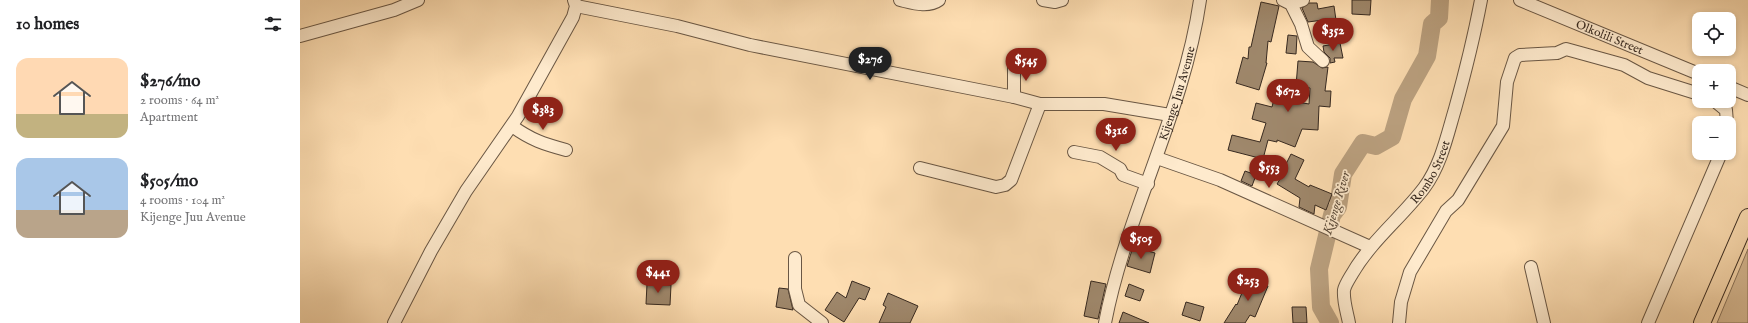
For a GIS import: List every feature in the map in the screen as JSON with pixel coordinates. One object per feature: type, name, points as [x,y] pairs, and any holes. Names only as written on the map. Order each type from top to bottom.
[{"type":"main road","points":[[1702,323],[1748,217]]},
{"type":"street","points":[[300,36],[394,10],[418,0]]},
{"type":"street","points":[[900,0],[922,4],[934,4],[939,0]]},
{"type":"street","points":[[1043,0],[1056,2],[1062,0]]},
{"type":"street","name":"Kijenge Juu Avenue","points":[[1105,323],[1120,266],[1157,158],[1191,45],[1200,0]]},
{"type":"street","points":[[1304,0],[1287,2],[1302,24],[1308,47],[1323,61]]},
{"type":"street","name":"Rombo Street","points":[[1349,323],[1344,301],[1344,288],[1360,260],[1370,247],[1411,204],[1425,186],[1435,169],[1446,142],[1469,60],[1481,0]]},
{"type":"street","name":"Olkolili Street","points":[[1520,0],[1692,71]]},
{"type":"street","points":[[394,323],[431,251],[466,191],[512,126],[573,16],[575,3],[677,26],[750,45],[1014,97],[1040,104],[1104,104],[1170,115]]},
{"type":"street","points":[[1399,323],[1401,302],[1410,272],[1446,211],[1458,200],[1503,126],[1507,82],[1515,58],[1520,55],[1557,53],[1566,49],[1624,65],[1648,78],[1692,92]]},
{"type":"street","points":[[1014,67],[1014,97]]},
{"type":"street","points":[[1736,90],[1748,95]]},
{"type":"street","points":[[920,168],[996,187],[1005,185],[1011,180],[1040,104]]},
{"type":"street","points":[[512,126],[528,137],[542,144],[566,150]]},
{"type":"street","points":[[1074,152],[1100,157],[1120,169],[1123,175],[1148,184]]},
{"type":"street","points":[[1157,158],[1220,180],[1370,247]]},
{"type":"street","points":[[1648,323],[1718,160]]},
{"type":"street","points":[[795,258],[796,289],[799,305],[822,323]]},
{"type":"street","points":[[1531,267],[1544,323]]},
{"type":"shaded area","points":[[1748,249],[1748,323],[1717,323]]},
{"type":"building","points":[[1352,0],[1371,0],[1370,15],[1352,14]]},
{"type":"building","points":[[1261,2],[1279,6],[1271,42],[1268,41],[1267,63],[1259,90],[1236,83],[1243,57],[1248,59],[1249,47],[1251,47]]},
{"type":"building","points":[[1309,3],[1317,3],[1318,9],[1334,6],[1336,20],[1323,23],[1323,20],[1308,22],[1302,8]]},
{"type":"building","points":[[1288,35],[1297,36],[1296,54],[1286,53]]},
{"type":"building","points":[[1340,43],[1343,58],[1334,58],[1335,62],[1330,63],[1330,58],[1324,52],[1323,46]]},
{"type":"building","points":[[1298,61],[1313,62],[1322,68],[1328,67],[1325,91],[1331,91],[1330,107],[1319,106],[1318,130],[1302,129],[1295,147],[1277,140],[1277,142],[1268,140],[1263,159],[1228,150],[1232,135],[1260,142],[1266,123],[1252,119],[1256,103],[1272,107],[1277,87],[1293,92],[1291,101],[1309,104],[1310,88],[1296,86]]},
{"type":"building","points":[[1291,154],[1304,160],[1295,179],[1309,187],[1310,185],[1332,194],[1326,210],[1315,205],[1314,214],[1299,207],[1300,198],[1277,184],[1285,171],[1283,170]]},
{"type":"building","points":[[1245,171],[1256,175],[1252,186],[1241,181]]},
{"type":"building","points":[[1133,247],[1155,253],[1150,273],[1127,266]]},
{"type":"building","points":[[1248,278],[1268,286],[1255,317],[1250,315],[1245,323],[1224,323],[1236,304],[1237,305]]},
{"type":"building","points":[[852,281],[870,288],[865,300],[859,298],[844,322],[825,310],[837,292],[846,298]]},
{"type":"building","points":[[1091,281],[1106,284],[1098,319],[1084,316]]},
{"type":"building","points":[[647,284],[671,285],[670,305],[646,304]]},
{"type":"building","points":[[1129,284],[1144,290],[1140,301],[1125,296]]},
{"type":"building","points":[[779,288],[788,289],[793,310],[776,307]]},
{"type":"building","points":[[888,293],[918,306],[910,323],[879,323],[886,307],[883,305]]},
{"type":"building","points":[[1186,302],[1204,307],[1200,321],[1182,315]]},
{"type":"building","points":[[1292,307],[1306,307],[1307,323],[1293,323]]},
{"type":"building","points":[[1123,312],[1149,323],[1119,323]]},
{"type":"waterway","name":"Kijenge River","points":[[1330,323],[1321,307],[1319,269],[1332,215],[1338,207],[1343,174],[1363,143],[1376,146],[1392,137],[1403,99],[1427,56],[1432,24],[1439,18],[1440,0]]}]
